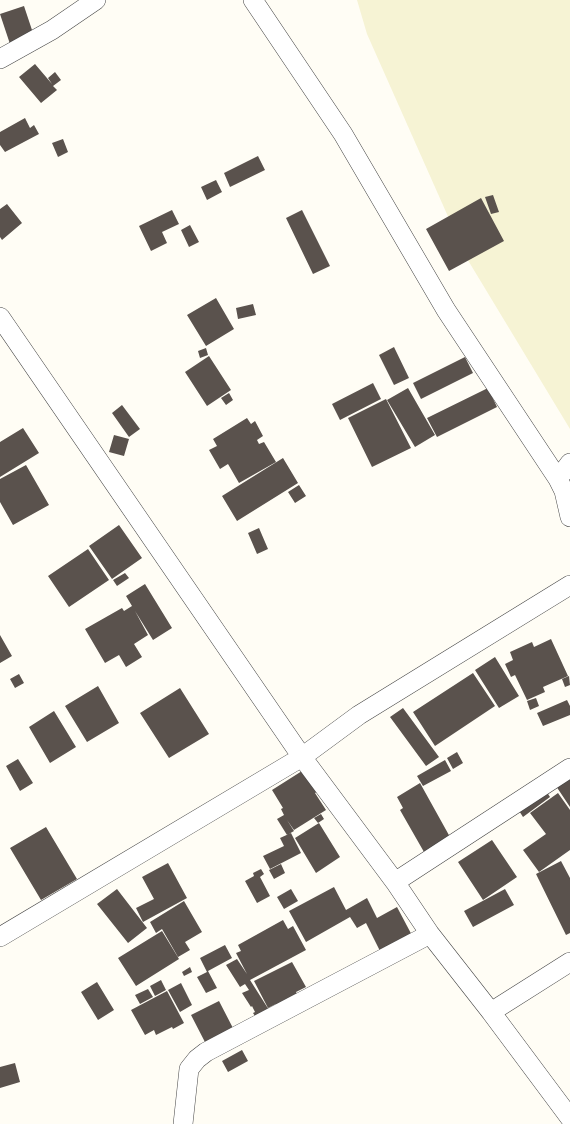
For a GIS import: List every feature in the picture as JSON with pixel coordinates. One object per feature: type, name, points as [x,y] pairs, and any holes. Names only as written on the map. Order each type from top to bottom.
[{"type":"street","points":[[0,59],[52,30],[96,0]]},
{"type":"street","points":[[253,0],[343,134],[446,310],[558,479],[564,492],[570,517]]},
{"type":"street","points":[[0,318],[302,757],[395,882],[430,934],[491,1012],[570,1118]]},
{"type":"street","points":[[558,479],[570,463]]},
{"type":"street","points":[[0,937],[302,757],[359,715],[570,585]]},
{"type":"street","points":[[395,882],[570,768]]},
{"type":"street","points":[[183,1124],[189,1069],[197,1059],[206,1052],[430,934]]},
{"type":"street","points":[[491,1012],[570,962]]},
{"type":"shaded area","points":[[357,0],[570,0],[570,429],[466,257],[367,34]]},
{"type":"building","points":[[24,6],[34,36],[10,44],[0,14]]},
{"type":"building","points":[[35,64],[52,84],[48,78],[55,72],[61,80],[53,86],[57,90],[41,103],[19,77]]},
{"type":"building","points":[[25,118],[30,128],[34,125],[39,134],[5,152],[0,145],[0,132]]},
{"type":"building","points":[[63,139],[68,152],[58,157],[52,143]]},
{"type":"building","points":[[258,156],[265,170],[230,187],[224,173]]},
{"type":"building","points":[[216,180],[222,192],[207,200],[201,187]]},
{"type":"building","points":[[493,195],[499,212],[491,214],[485,197]]},
{"type":"building","points":[[481,198],[504,241],[449,271],[426,229]]},
{"type":"building","points":[[7,204],[22,223],[2,240],[0,237],[0,209]]},
{"type":"building","points":[[172,210],[179,224],[162,232],[167,243],[151,251],[139,226]]},
{"type":"building","points":[[302,210],[330,266],[313,274],[286,218]]},
{"type":"building","points":[[190,225],[199,242],[189,247],[181,230]]},
{"type":"building","points":[[216,298],[234,329],[206,346],[187,315]]},
{"type":"building","points":[[253,304],[256,315],[238,319],[236,308]]},
{"type":"building","points":[[394,347],[409,378],[394,385],[379,355]]},
{"type":"building","points":[[206,348],[208,355],[200,358],[198,351]]},
{"type":"building","points":[[209,356],[231,390],[207,406],[185,372]]},
{"type":"building","points":[[465,357],[473,373],[421,399],[413,383]]},
{"type":"building","points":[[373,383],[381,399],[340,420],[332,404]]},
{"type":"building","points":[[408,388],[435,435],[415,447],[387,400]]},
{"type":"building","points":[[488,388],[497,407],[437,437],[427,418]]},
{"type":"building","points":[[229,393],[233,400],[226,405],[221,398]]},
{"type":"building","points":[[386,399],[411,448],[372,467],[348,418]]},
{"type":"building","points":[[122,405],[140,429],[129,437],[112,413]]},
{"type":"building","points":[[247,418],[251,424],[255,421],[263,436],[257,440],[259,444],[264,442],[276,462],[239,483],[228,464],[220,469],[209,450],[217,446],[213,439]]},
{"type":"building","points":[[23,428],[39,453],[0,477],[0,442]]},
{"type":"building","points":[[114,435],[129,439],[124,456],[109,452]]},
{"type":"building","points":[[283,458],[298,483],[237,521],[222,496]]},
{"type":"building","points":[[26,465],[49,505],[13,525],[0,502],[0,479]]},
{"type":"building","points":[[299,485],[306,496],[295,503],[288,492]]},
{"type":"building","points":[[119,525],[142,558],[112,579],[89,546]]},
{"type":"building","points":[[259,528],[268,549],[257,554],[248,533]]},
{"type":"building","points":[[88,549],[109,580],[69,607],[48,576]]},
{"type":"building","points":[[125,573],[129,578],[117,586],[113,580]]},
{"type":"building","points":[[145,584],[172,628],[153,640],[135,611],[148,635],[134,644],[142,657],[126,667],[119,655],[105,663],[85,629],[122,608],[124,611],[132,606],[126,596]]},
{"type":"building","points":[[0,635],[12,656],[0,663]]},
{"type":"building","points":[[551,639],[568,676],[543,687],[545,692],[527,700],[515,675],[511,677],[505,664],[513,660],[510,652],[532,642],[534,647]]},
{"type":"building","points":[[495,657],[519,696],[499,708],[475,670]]},
{"type":"building","points":[[473,673],[495,706],[435,746],[413,712]]},
{"type":"building","points":[[19,674],[24,683],[15,688],[10,679]]},
{"type":"building","points":[[569,676],[570,685],[565,687],[562,679]]},
{"type":"building","points":[[98,686],[119,723],[87,742],[65,706]]},
{"type":"building","points":[[180,688],[209,734],[169,758],[140,713]]},
{"type":"building","points":[[536,698],[539,706],[530,710],[527,701]]},
{"type":"building","points":[[567,700],[570,706],[570,715],[543,726],[537,713]]},
{"type":"building","points":[[403,708],[439,757],[426,766],[390,717]]},
{"type":"building","points":[[54,711],[76,747],[50,763],[29,727]]},
{"type":"building","points":[[457,752],[463,763],[453,769],[447,758]]},
{"type":"building","points":[[18,759],[33,783],[20,791],[6,766]]},
{"type":"building","points":[[445,760],[451,771],[423,786],[417,776]]},
{"type":"building","points":[[302,771],[322,789],[315,793],[326,810],[294,830],[287,820],[294,831],[287,835],[277,819],[284,815],[281,809],[283,808],[272,790]]},
{"type":"building","points":[[570,777],[570,807],[556,786]]},
{"type":"building","points":[[420,783],[450,837],[424,852],[400,810],[403,808],[397,797]]},
{"type":"building","points":[[541,783],[550,797],[523,817],[514,803]]},
{"type":"building","points":[[558,793],[570,810],[570,850],[539,872],[523,850],[546,834],[530,813]]},
{"type":"building","points":[[321,814],[324,819],[318,823],[314,818]]},
{"type":"building","points":[[319,823],[340,857],[316,873],[295,838]]},
{"type":"building","points":[[46,827],[77,879],[41,900],[10,848]]},
{"type":"building","points":[[291,833],[301,853],[270,869],[263,856],[284,846],[280,838]]},
{"type":"building","points":[[492,840],[517,877],[483,900],[458,862]]},
{"type":"building","points":[[561,861],[570,878],[570,933],[566,935],[536,874]]},
{"type":"building","points":[[168,863],[187,898],[143,922],[136,908],[154,899],[142,877]]},
{"type":"building","points":[[281,864],[285,873],[274,879],[269,870]]},
{"type":"building","points":[[261,869],[264,874],[260,877],[270,896],[257,903],[245,881],[254,876],[253,873]]},
{"type":"building","points":[[334,887],[346,910],[367,898],[377,918],[397,907],[415,941],[383,957],[366,923],[357,928],[350,917],[306,942],[289,911]]},
{"type":"building","points":[[117,889],[147,928],[128,943],[97,904]]},
{"type":"building","points":[[291,889],[298,901],[284,909],[277,897]]},
{"type":"building","points":[[505,889],[514,905],[473,927],[464,911]]},
{"type":"building","points":[[184,901],[202,932],[185,942],[190,950],[178,957],[162,929],[156,933],[150,922]]},
{"type":"building","points":[[283,920],[288,929],[293,926],[306,950],[250,980],[269,1010],[262,1027],[253,1013],[255,1012],[252,1006],[251,1007],[242,993],[249,990],[245,984],[240,987],[226,965],[237,959],[247,974],[236,953],[241,951],[238,945]]},
{"type":"building","points":[[162,931],[179,959],[136,986],[118,958]]},
{"type":"building","points":[[225,945],[232,958],[208,971],[217,988],[206,993],[197,977],[207,972],[200,958]]},
{"type":"building","points":[[292,962],[306,987],[296,992],[300,999],[279,1010],[276,1004],[268,1008],[254,981]]},
{"type":"building","points":[[190,967],[192,972],[184,976],[182,972]]},
{"type":"building","points":[[161,980],[166,990],[155,996],[150,986]]},
{"type":"building","points":[[97,982],[114,1010],[98,1020],[81,992]]},
{"type":"building","points":[[181,983],[192,1005],[180,1012],[168,990]]},
{"type":"building","points":[[148,989],[153,997],[140,1004],[135,995]]},
{"type":"building","points":[[167,991],[184,1023],[156,1035],[154,1030],[145,1035],[131,1010]]},
{"type":"building","points":[[219,1001],[235,1032],[207,1046],[191,1015]]},
{"type":"building","points":[[242,1050],[248,1061],[228,1072],[222,1061]]},
{"type":"building","points":[[15,1063],[20,1082],[0,1088],[0,1067]]}]
